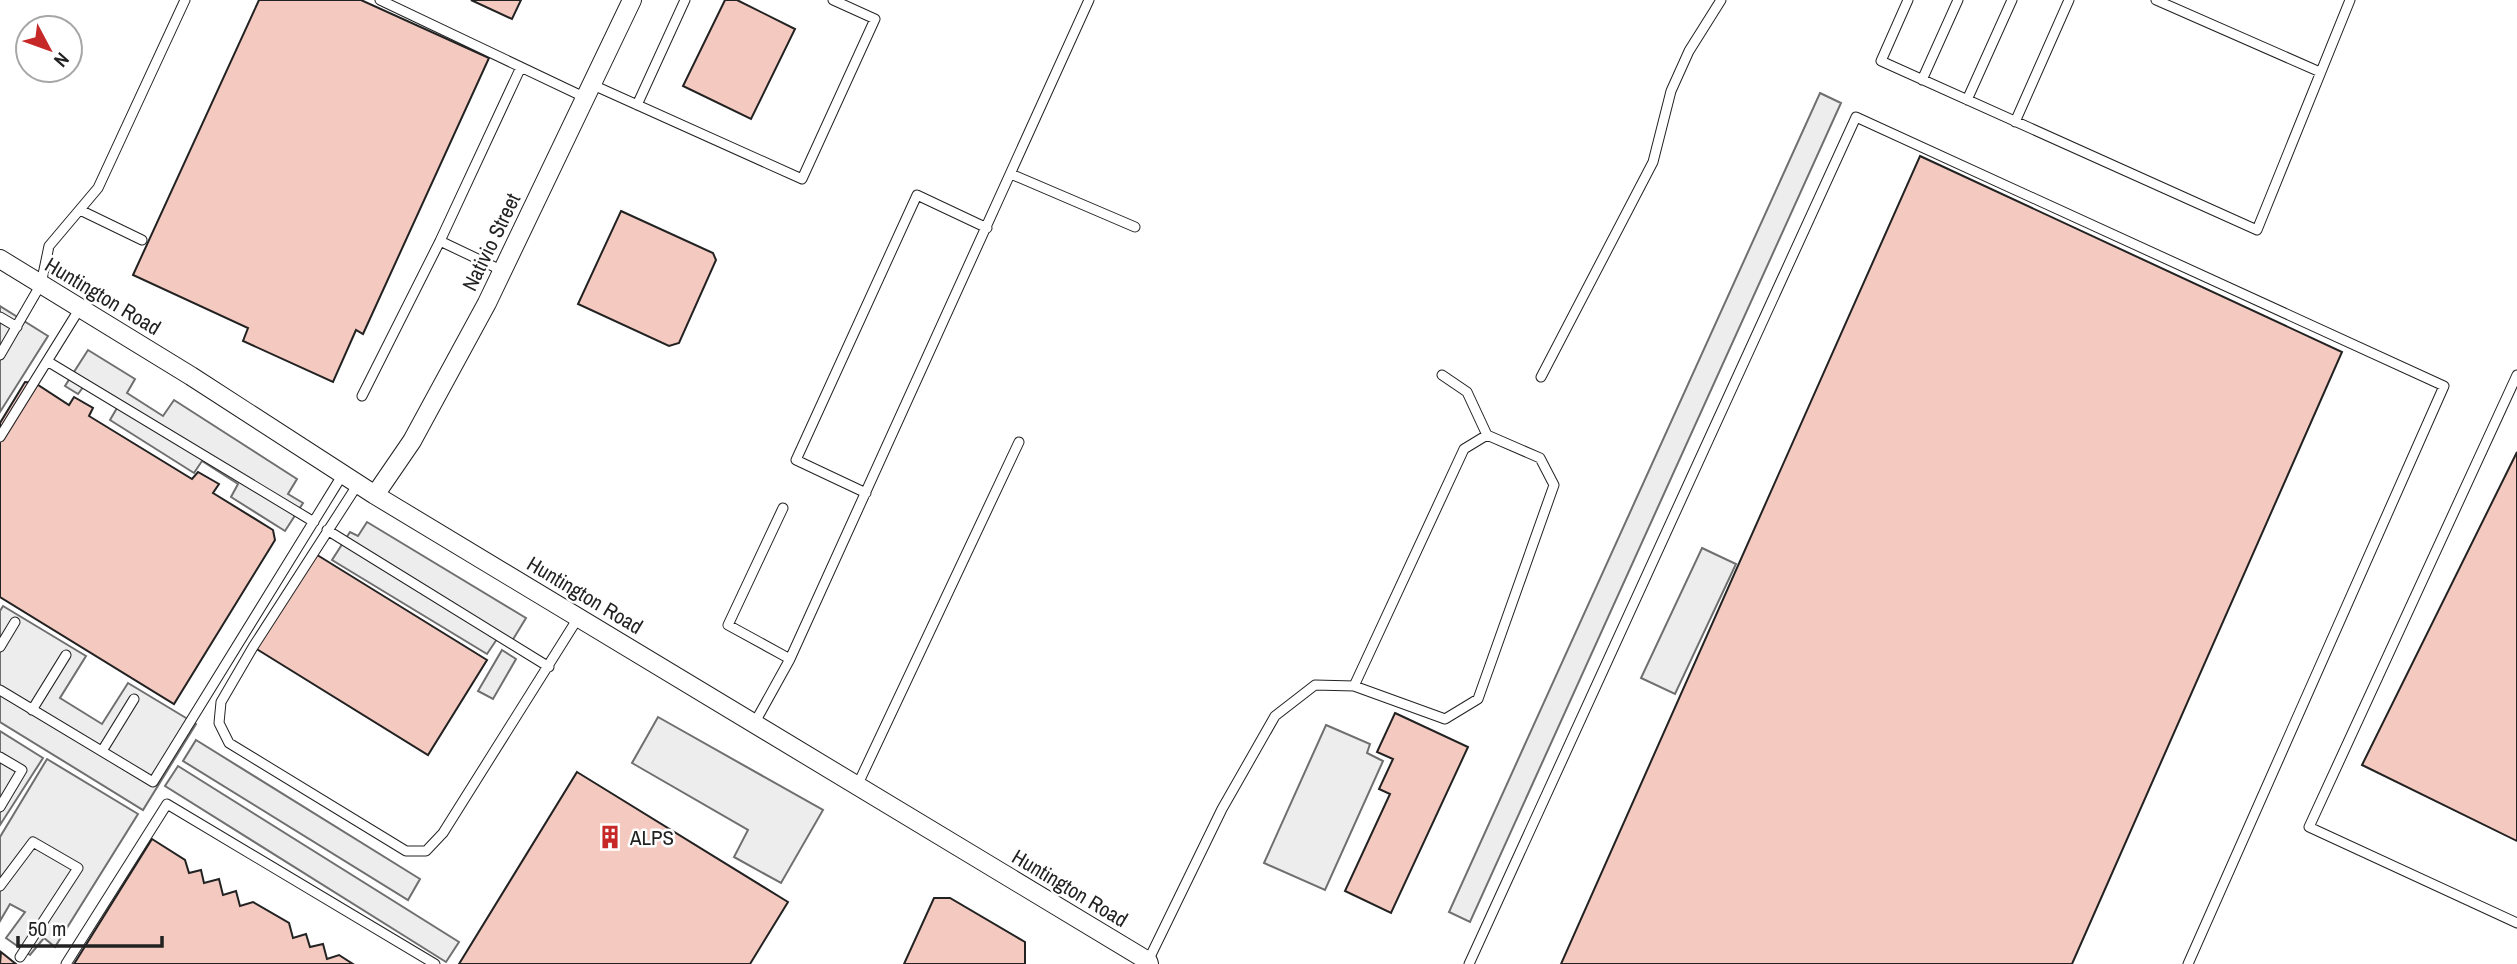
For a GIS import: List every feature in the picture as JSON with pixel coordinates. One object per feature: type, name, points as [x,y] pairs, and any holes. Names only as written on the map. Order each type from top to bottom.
[{"type":"street","name":"Nativio Street","points":[[374,495],[412,441],[503,271],[632,0]]},
{"type":"street","name":"Huntington Road","points":[[0,259],[374,495],[1149,963]]},
{"type":"lane","points":[[0,355],[41,284],[49,246],[98,188],[185,0]]},
{"type":"lane","points":[[380,0],[521,67],[637,105],[802,179],[875,19],[834,0]]},
{"type":"lane","points":[[637,105],[685,0]]},
{"type":"lane","points":[[754,723],[790,659],[1089,0]]},
{"type":"lane","points":[[1541,377],[1653,162],[1671,91],[1689,51],[1721,0]]},
{"type":"lane","points":[[1908,0],[1881,61],[2257,230],[2350,0]]},
{"type":"lane","points":[[1922,80],[1958,0]]},
{"type":"lane","points":[[1967,100],[2012,0]]},
{"type":"lane","points":[[2015,122],[2069,0]]},
{"type":"lane","points":[[2156,0],[2320,72]]},
{"type":"lane","points":[[362,397],[440,241],[521,67]]},
{"type":"lane","points":[[1469,964],[1856,117],[2444,386],[2188,964]]},
{"type":"lane","points":[[1011,174],[1135,226]]},
{"type":"lane","points":[[866,493],[796,460],[917,195],[987,228]]},
{"type":"lane","points":[[80,210],[142,240]]},
{"type":"lane","points":[[440,241],[503,271]]},
{"type":"lane","points":[[0,437],[80,308]]},
{"type":"lane","points":[[0,317],[17,327]]},
{"type":"lane","points":[[47,361],[314,522]]},
{"type":"lane","points":[[1149,963],[1222,809],[1275,716],[1315,685],[1354,686],[1445,719],[1478,699],[1554,485],[1540,458],[1487,435],[1467,392],[1442,375]]},
{"type":"lane","points":[[2517,375],[2309,827],[2517,923]]},
{"type":"lane","points":[[1354,686],[1464,449],[1487,435]]},
{"type":"lane","points":[[857,786],[1018,442]]},
{"type":"lane","points":[[0,690],[153,782],[314,522],[350,479]]},
{"type":"lane","points":[[350,479],[327,530],[221,702],[219,723],[229,743],[406,851],[426,851],[443,833],[579,618]]},
{"type":"lane","points":[[783,508],[728,625],[790,659]]},
{"type":"lane","points":[[327,530],[549,667]]},
{"type":"lane","points":[[0,647],[15,622]]},
{"type":"lane","points":[[32,710],[66,655]]},
{"type":"lane","points":[[102,751],[134,699]]},
{"type":"lane","points":[[0,757],[22,770],[0,807]]},
{"type":"lane","points":[[66,964],[167,804],[436,964]]},
{"type":"lane","points":[[0,887],[33,842],[78,868],[20,957]]},
{"type":"shaded area","points":[[1820,93],[1841,103],[1470,922],[1449,912]]},
{"type":"shaded area","points":[[0,306],[48,336],[0,412]]},
{"type":"shaded area","points":[[88,350],[135,379],[127,393],[163,416],[174,400],[297,479],[288,494],[303,503],[285,531],[231,497],[238,484],[202,461],[194,473],[110,420],[117,408],[84,386],[78,394],[65,386]]},
{"type":"shaded area","points":[[367,522],[526,618],[509,646],[497,639],[487,654],[332,560],[350,532],[358,536]]},
{"type":"shaded area","points":[[1702,548],[1736,564],[1675,694],[1641,678]]},
{"type":"shaded area","points":[[3,606],[86,656],[60,698],[102,724],[128,683],[196,724],[143,810],[0,722],[0,611]]},
{"type":"shaded area","points":[[502,650],[516,659],[493,699],[478,691]]},
{"type":"shaded area","points":[[658,717],[823,810],[781,883],[734,857],[748,830],[632,763]]},
{"type":"shaded area","points":[[1326,725],[1370,744],[1367,753],[1383,761],[1325,890],[1264,863]]},
{"type":"shaded area","points":[[0,731],[43,758],[0,825]]},
{"type":"shaded area","points":[[196,740],[420,879],[408,900],[183,761]]},
{"type":"shaded area","points":[[47,759],[138,814],[55,947],[44,938],[30,955],[6,938],[25,912],[10,904],[0,921],[0,837]]},
{"type":"shaded area","points":[[178,766],[459,942],[446,962],[165,786]]},
{"type":"building","points":[[259,0],[361,0],[489,58],[363,334],[356,330],[333,382],[243,341],[248,328],[133,275]]},
{"type":"building","points":[[471,0],[521,0],[512,19]]},
{"type":"building","points":[[725,0],[737,0],[795,29],[751,119],[683,86]]},
{"type":"building","points":[[1920,156],[2342,352],[2072,964],[1561,964]]},
{"type":"building","points":[[621,211],[713,253],[716,260],[679,343],[669,346],[578,304]]},
{"type":"building","points":[[25,382],[35,383],[69,405],[74,397],[93,408],[89,416],[192,479],[198,472],[219,484],[213,493],[273,530],[275,540],[174,704],[0,597],[0,423]]},
{"type":"building","points":[[2517,452],[2517,841],[2362,765]]},
{"type":"building","points":[[314,553],[487,660],[428,755],[255,648]]},
{"type":"building","points":[[1395,713],[1468,747],[1391,913],[1345,891],[1390,794],[1379,789],[1393,759],[1377,752]]},
{"type":"building","name":"ALPS","points":[[577,772],[788,902],[750,964],[459,964]]},
{"type":"building","points":[[152,839],[185,860],[189,873],[201,870],[204,883],[219,879],[223,895],[236,891],[240,906],[253,902],[289,923],[293,938],[306,934],[310,947],[323,944],[327,959],[339,955],[353,964],[74,964]]},
{"type":"building","points":[[934,898],[950,898],[1025,942],[1025,964],[904,964]]},
{"type":"building","points":[[1,952],[16,964],[0,964]]},
{"type":"place","name":"ALPS","points":[[610,837]]}]
